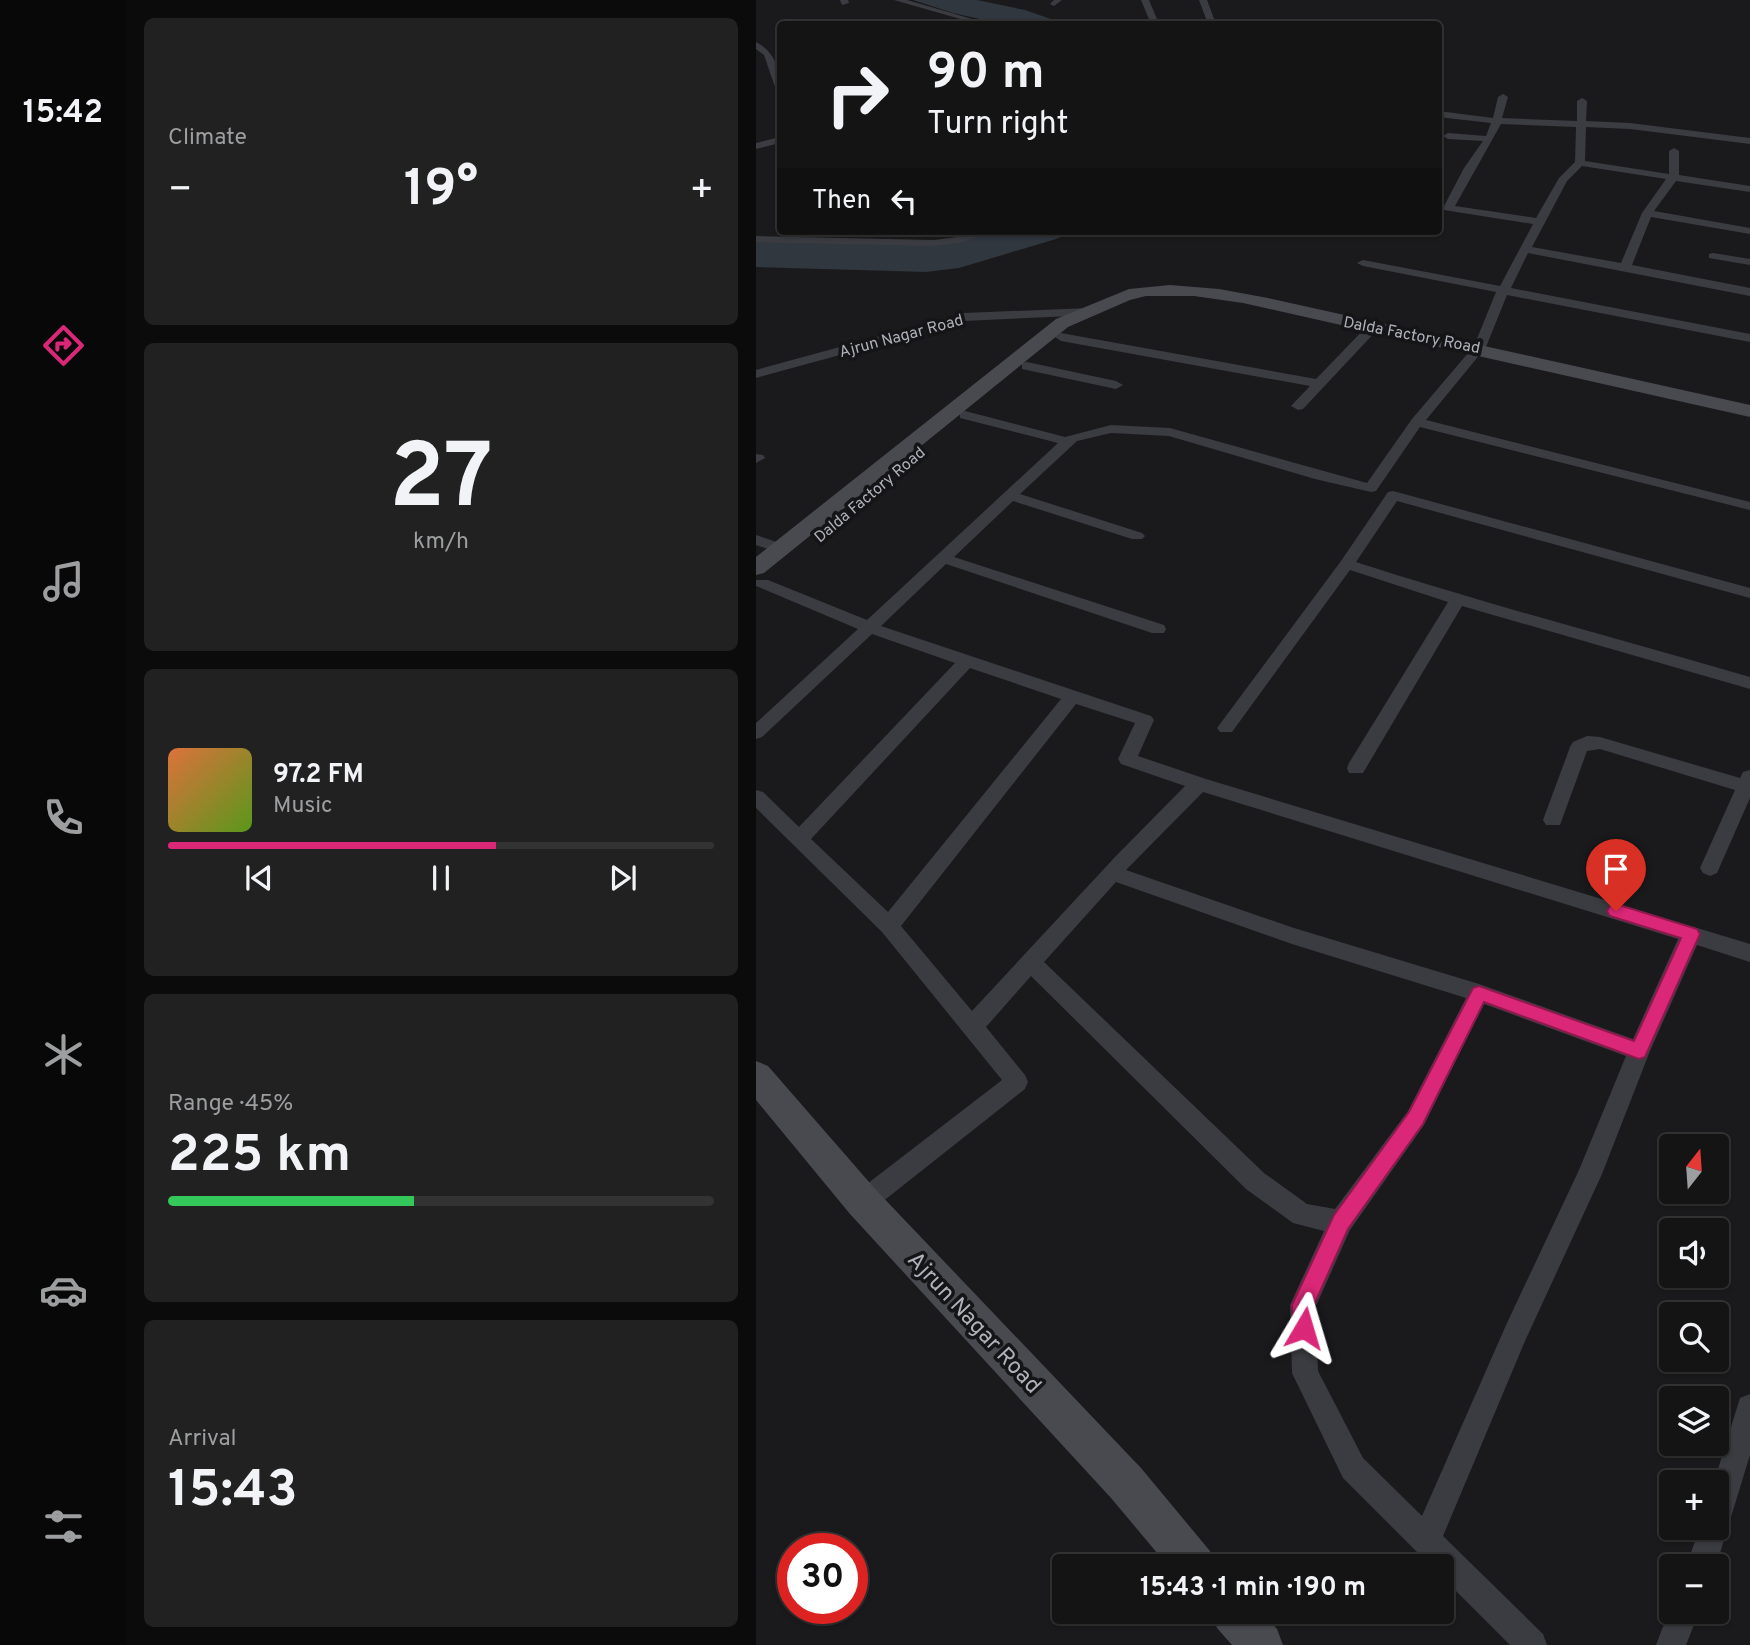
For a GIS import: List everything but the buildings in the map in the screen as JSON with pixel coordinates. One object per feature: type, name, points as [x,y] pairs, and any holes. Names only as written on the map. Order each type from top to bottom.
[{"type":"street","points":[[898,0],[974,21]]},
{"type":"street","points":[[1145,0],[1154,21]]},
{"type":"street","points":[[1203,0],[1211,21]]},
{"type":"street","points":[[756,45],[768,54],[777,79]]},
{"type":"street","points":[[768,54],[777,54]]},
{"type":"street","points":[[1503,97],[1489,139],[1443,208],[1541,222]]},
{"type":"street","points":[[1371,488],[1417,422],[1480,347],[1525,249],[1563,180],[1580,163],[1582,101]]},
{"type":"street","points":[[1442,114],[1497,121],[1581,123],[1691,132],[1750,141]]},
{"type":"street","points":[[1614,115],[1695,123]]},
{"type":"street","points":[[1448,136],[1489,139]]},
{"type":"street","points":[[756,146],[777,142]]},
{"type":"street","points":[[1625,267],[1647,213],[1674,176],[1674,151]]},
{"type":"street","points":[[1580,163],[1750,188]]},
{"type":"street","points":[[1647,213],[1750,231]]},
{"type":"street","points":[[756,239],[934,243],[973,235]]},
{"type":"street","points":[[1525,249],[1750,292]]},
{"type":"street","points":[[1713,256],[1750,262]]},
{"type":"street","points":[[1363,263],[1750,338]]},
{"type":"street","name":"Dalda Factory Road","points":[[758,580],[780,548],[1062,323],[1142,291],[1184,290],[1374,326],[1480,347],[1750,411]]},
{"type":"street","name":"Dalda Factory Road","points":[[758,580],[1027,366],[1083,316]]},
{"type":"street","name":"Ajrun Nagar Road","points":[[756,374],[964,317],[1083,316]]},
{"type":"street","points":[[1298,406],[1374,326]]},
{"type":"street","points":[[1060,337],[1320,384]]},
{"type":"street","points":[[1027,366],[1116,385]]},
{"type":"street","points":[[965,415],[1069,442]]},
{"type":"street","points":[[1417,422],[1750,506]]},
{"type":"street","points":[[756,733],[868,626],[1069,442],[1111,429],[1170,432],[1320,476],[1750,593]]},
{"type":"street","points":[[1226,728],[1347,564],[1394,495]]},
{"type":"street","points":[[1011,496],[1137,536]]},
{"type":"street","points":[[756,540],[780,548]]},
{"type":"street","points":[[943,558],[1158,629]]},
{"type":"street","points":[[1347,564],[1458,600],[1502,610],[1750,683]]},
{"type":"street","points":[[758,580],[868,626],[1145,720],[1127,759],[1199,785],[1750,953]]},
{"type":"street","points":[[1356,768],[1458,600]]},
{"type":"street","points":[[800,837],[967,660]]},
{"type":"street","points":[[889,926],[1072,697]]},
{"type":"street","points":[[1553,820],[1579,747],[1587,742],[1748,781],[1710,868]]},
{"type":"street","points":[[972,1027],[1112,873],[1199,785]]},
{"type":"street","points":[[756,797],[889,926],[1017,1082],[863,1202]]},
{"type":"street","points":[[1112,873],[1292,936],[1479,993],[1639,1051]]},
{"type":"street","points":[[1426,1541],[1516,1332],[1590,1174],[1639,1051],[1691,934]]},
{"type":"street","points":[[1031,962],[1255,1181],[1302,1214],[1341,1222]]},
{"type":"street","points":[[1479,993],[1416,1118],[1341,1222],[1303,1305],[1305,1373],[1353,1468],[1532,1645]]},
{"type":"street","name":"Ajrun Nagar Road","points":[[756,1076],[863,1202],[1126,1483],[1185,1554]]},
{"type":"street","points":[[1729,1478],[1750,1408]]},
{"type":"street","points":[[1243,1624],[1261,1645]]},
{"type":"street","points":[[1671,1645],[1679,1624]]},
{"type":"shaded area","points":[[913,0],[977,0],[1025,10],[1056,21],[989,21]]},
{"type":"shaded area","points":[[964,235],[1066,235],[959,268],[926,272],[756,267],[756,240],[932,244]]},
{"type":"route","points":[[1304,1328],[1303,1305],[1341,1222],[1416,1118],[1479,993],[1639,1051],[1691,934],[1616,911]]}]
